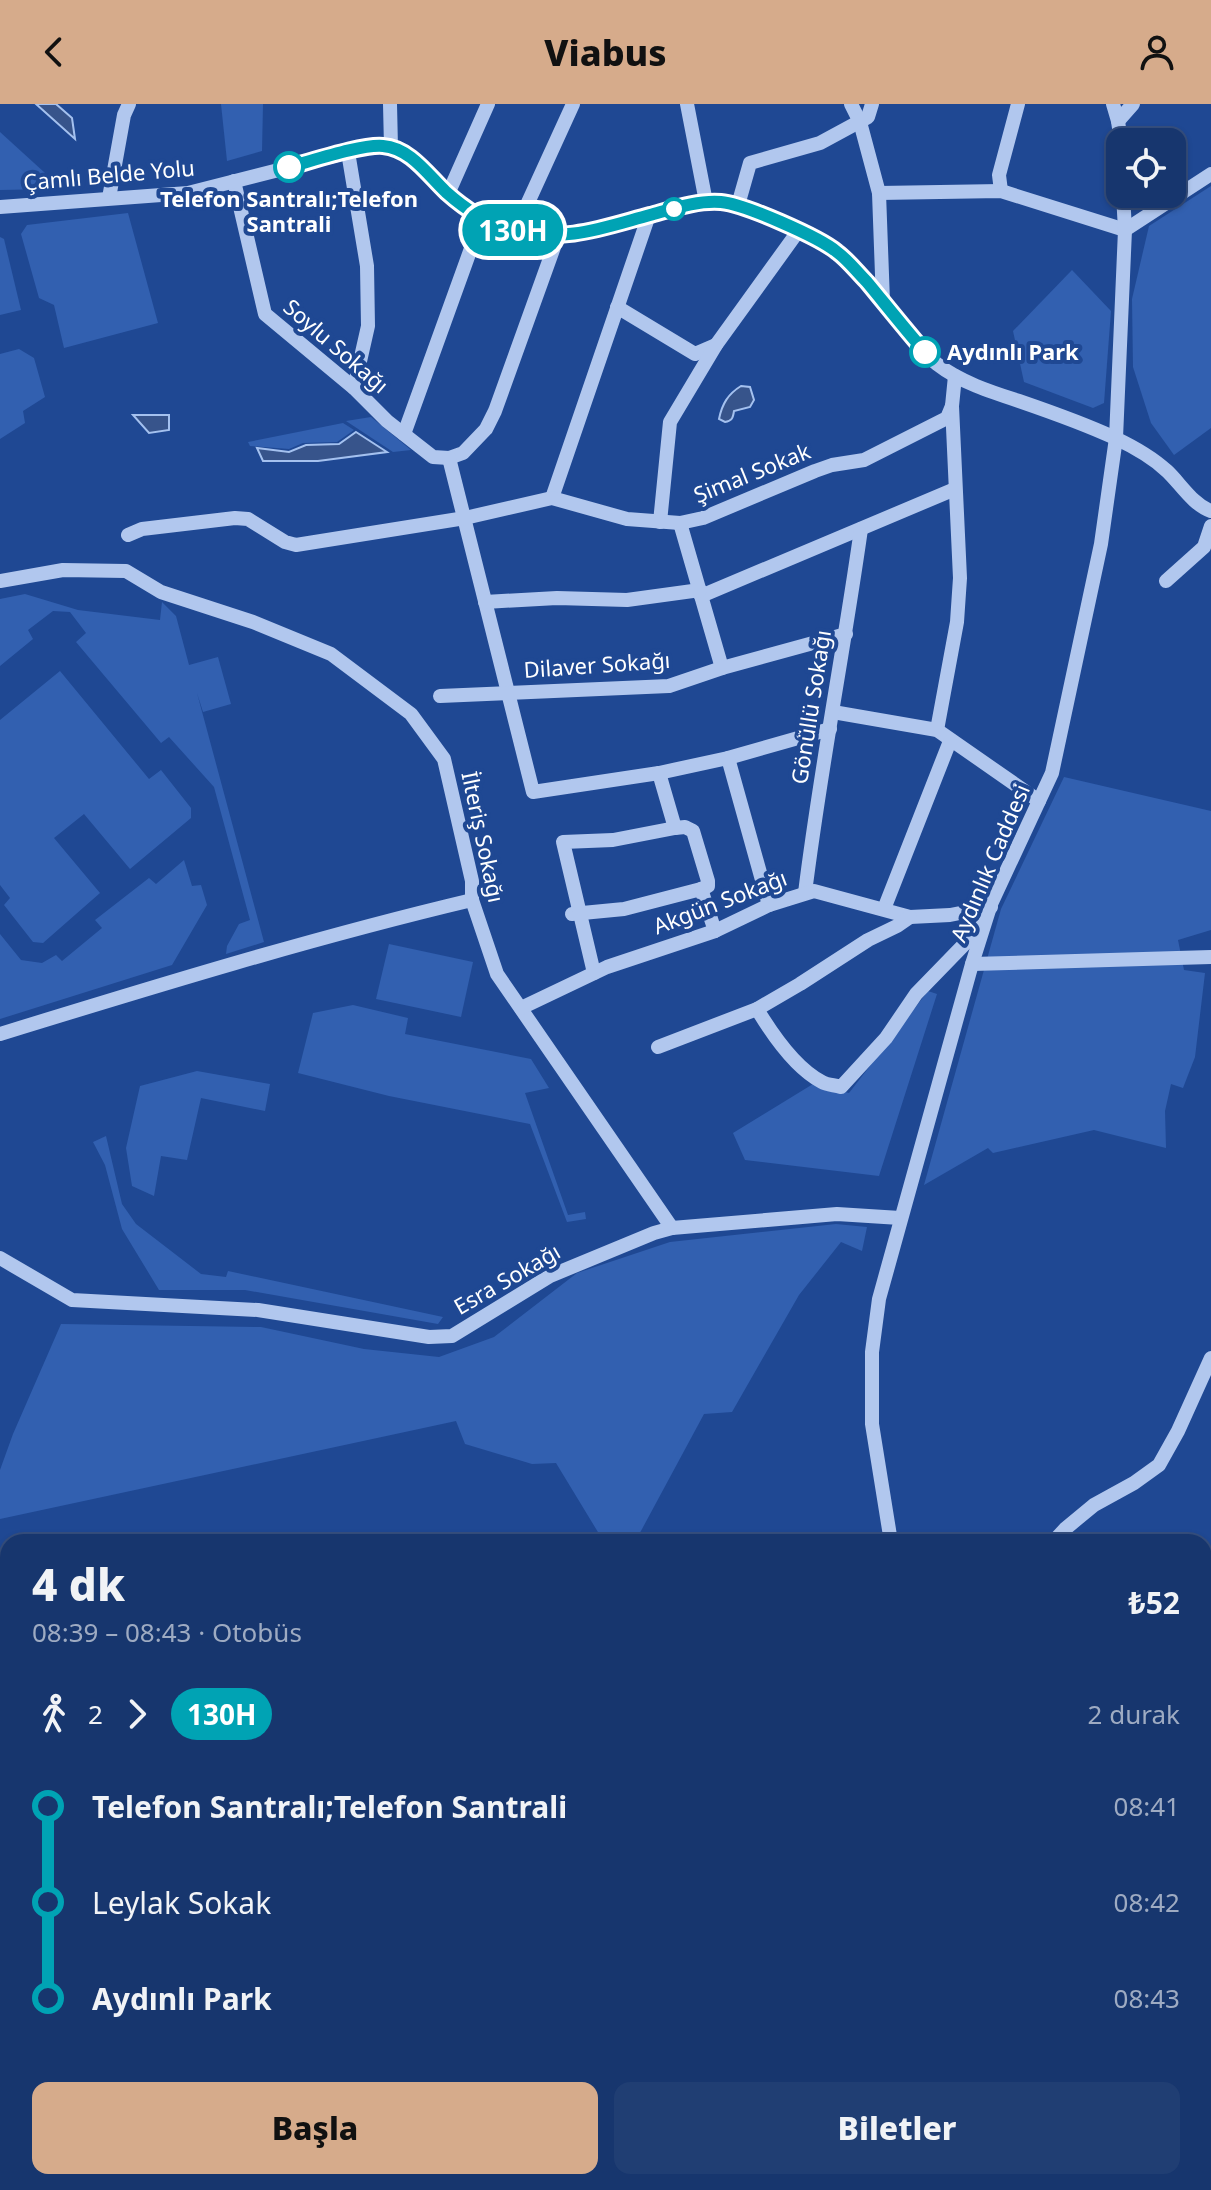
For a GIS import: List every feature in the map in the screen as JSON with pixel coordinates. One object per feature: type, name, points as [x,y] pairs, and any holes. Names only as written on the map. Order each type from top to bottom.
[{"type":"street","points":[[109,198],[124,115],[129,104]]},
{"type":"street","points":[[390,104],[391,147],[412,159],[448,194],[482,218],[515,231],[558,236],[587,232],[706,202],[738,205],[799,230],[838,252],[933,361],[955,376],[989,391],[1116,438],[1164,468],[1200,506],[1211,511]]},
{"type":"street","points":[[448,194],[488,104]]},
{"type":"street","points":[[515,231],[573,104]]},
{"type":"street","points":[[687,104],[706,202]]},
{"type":"street","points":[[851,104],[860,122],[879,193],[883,302]]},
{"type":"street","points":[[738,205],[750,163],[820,143],[868,117],[872,104]]},
{"type":"street","points":[[1001,191],[999,175],[1018,104]]},
{"type":"street","points":[[1113,104],[1119,128]]},
{"type":"street","points":[[1118,121],[1133,104]]},
{"type":"street","name":"Çamlı Belde Yolu","points":[[0,207],[188,193],[348,152],[376,146],[391,147]]},
{"type":"street","points":[[348,152],[367,266],[368,326],[354,388]]},
{"type":"street","points":[[879,193],[1001,191],[1125,230],[1211,174]]},
{"type":"street","name":"Soylu Sokağı","points":[[234,181],[265,314],[354,388],[387,421],[433,457],[449,458]]},
{"type":"street","name":"Aydınlık Caddesi","points":[[890,1534],[872,1424],[872,1352],[879,1299],[972,964],[989,914],[1052,773],[1098,557],[1116,438],[1124,208]]},
{"type":"street","points":[[128,535],[142,529],[235,518],[248,519],[285,542],[296,545],[465,518],[552,498],[649,215]]},
{"type":"street","points":[[404,434],[482,218]]},
{"type":"street","points":[[660,522],[670,422],[716,345],[799,230]]},
{"type":"street","points":[[558,236],[495,411],[486,429],[463,453],[449,458],[533,792],[659,773],[728,758],[830,729]]},
{"type":"street","points":[[617,307],[695,354],[716,345]]},
{"type":"street","points":[[937,730],[957,622],[960,578],[952,406],[955,376]]},
{"type":"street","name":"Şimal Sokak","points":[[552,498],[627,519],[680,523],[703,518],[815,471],[864,460],[947,418],[952,406]]},
{"type":"street","points":[[485,602],[557,598],[627,600],[700,593],[955,489]]},
{"type":"street","points":[[680,523],[722,668]]},
{"type":"street","points":[[1166,581],[1204,547],[1211,526]]},
{"type":"street","name":"Gönüllü Sokağı","points":[[805,893],[861,529]]},
{"type":"street","name":"İlteriş Sokağı","points":[[0,581],[63,570],[126,571],[161,592],[253,622],[331,654],[411,714],[444,759],[472,881],[472,900],[497,974],[672,1228]]},
{"type":"street","name":"Dilaver Sokağı","points":[[440,696],[669,686],[846,634]]},
{"type":"street","points":[[833,712],[937,730],[1039,801]]},
{"type":"street","points":[[884,909],[950,741]]},
{"type":"street","points":[[728,758],[769,905]]},
{"type":"street","points":[[659,773],[675,828]]},
{"type":"street","points":[[576,914],[624,909],[708,886],[693,831],[685,827],[613,840],[563,842],[576,914],[600,970]]},
{"type":"street","points":[[701,889],[715,931]]},
{"type":"street","name":"Akgün Sokağı","points":[[521,1008],[600,970],[715,931],[769,905],[814,891],[910,917],[989,914]]},
{"type":"street","points":[[0,1034],[188,976],[372,924],[472,900]]},
{"type":"street","points":[[757,1009],[771,1033],[799,1063],[823,1083],[841,1087],[886,1038],[916,994],[989,914]]},
{"type":"street","points":[[658,1047],[757,1009],[910,917]]},
{"type":"street","points":[[972,964],[1211,957]]},
{"type":"street","name":"Esra Sokağı","points":[[0,1258],[72,1300],[258,1310],[429,1337],[452,1336],[550,1276],[672,1228],[837,1214],[900,1218]]},
{"type":"street","points":[[1060,1534],[1094,1505],[1159,1465],[1211,1358]]},
{"type":"shaded area","points":[[36,104],[56,104],[72,118],[75,139]]},
{"type":"shaded area","points":[[221,104],[263,104],[262,151],[227,161]]},
{"type":"shaded area","points":[[0,132],[56,183],[50,189],[0,190]]},
{"type":"shaded area","points":[[1211,186],[1211,428],[1174,455],[1151,423],[1133,367],[1132,299],[1149,226],[1177,208],[1186,208],[1186,202]]},
{"type":"shaded area","points":[[128,213],[158,323],[64,348],[54,305],[39,298],[21,234],[27,225]]},
{"type":"shaded area","points":[[0,237],[4,239],[21,310],[0,315]]},
{"type":"shaded area","points":[[1072,270],[1111,311],[1104,403],[1093,408],[1024,382],[1013,331]]},
{"type":"shaded area","points":[[19,349],[34,358],[45,397],[23,411],[25,423],[0,439],[0,354]]},
{"type":"shaded area","points":[[741,386],[750,387],[754,400],[750,407],[734,411],[729,421],[719,419],[726,400]]},
{"type":"shaded area","points":[[133,415],[169,415],[169,430],[149,433]]},
{"type":"shaded area","points":[[371,417],[411,450],[393,452],[346,421]]},
{"type":"shaded area","points":[[343,423],[354,430],[337,442],[303,443],[289,449],[250,446],[248,442]]},
{"type":"shaded area","points":[[356,432],[387,452],[318,461],[263,461],[257,448],[289,452],[306,445],[339,444]]},
{"type":"shaded area","points":[[25,594],[78,610],[160,620],[162,602],[176,616],[189,665],[218,657],[231,704],[203,712],[197,693],[264,942],[226,954],[239,924],[250,920],[214,787],[169,737],[161,743],[76,642],[86,633],[70,612],[53,611],[28,630],[33,639],[0,666],[0,599]]},
{"type":"shaded area","points":[[60,671],[149,779],[161,770],[191,808],[191,818],[130,869],[84,814],[54,838],[100,893],[43,943],[33,942],[4,905],[10,898],[0,885],[0,720]]},
{"type":"shaded area","points":[[1064,777],[1211,811],[1211,930],[1178,940],[1184,970],[1205,973],[1195,1057],[1183,1088],[1171,1084],[1165,1111],[1166,1148],[1094,1130],[993,1153],[988,1148],[924,1185],[1001,909]]},
{"type":"shaded area","points":[[184,860],[192,886],[201,885],[207,905],[172,965],[0,1019],[0,934],[21,960],[42,963],[56,955],[62,961],[102,928],[95,920],[149,878],[156,884]]},
{"type":"shaded area","points":[[389,944],[473,962],[461,1017],[376,999]]},
{"type":"shaded area","points":[[928,991],[937,994],[879,1176],[745,1160],[733,1133],[813,1084],[849,1093]]},
{"type":"shaded area","points":[[353,1005],[408,1018],[405,1034],[531,1059],[549,1088],[525,1093],[568,1215],[585,1212],[586,1219],[567,1222],[530,1124],[389,1096],[298,1073],[313,1013]]},
{"type":"shaded area","points":[[197,1071],[270,1084],[265,1111],[201,1098],[187,1160],[161,1156],[154,1196],[132,1186],[126,1148],[140,1086]]},
{"type":"shaded area","points":[[106,1136],[122,1204],[136,1224],[201,1274],[226,1277],[228,1271],[443,1317],[438,1324],[245,1290],[159,1290],[122,1229],[105,1165],[93,1142]]},
{"type":"shaded area","points":[[836,1224],[867,1227],[862,1251],[841,1242],[799,1295],[732,1412],[704,1414],[639,1534],[599,1534],[556,1463],[532,1464],[465,1444],[456,1421],[0,1519],[0,1470],[61,1324],[261,1327],[364,1349],[439,1357],[494,1337],[577,1273],[670,1242]]},
{"type":"bus line","name":"130H","points":[[289,167],[369,147],[391,147],[412,159],[448,194],[482,218],[515,231],[558,236],[587,232],[706,202],[738,205],[799,230],[838,252],[925,352]]},
{"type":"place","name":"Telefon Santralı;Telefon Santrali","points":[[289,167]]},
{"type":"place","name":"Aydınlı Park","points":[[925,352]]}]
